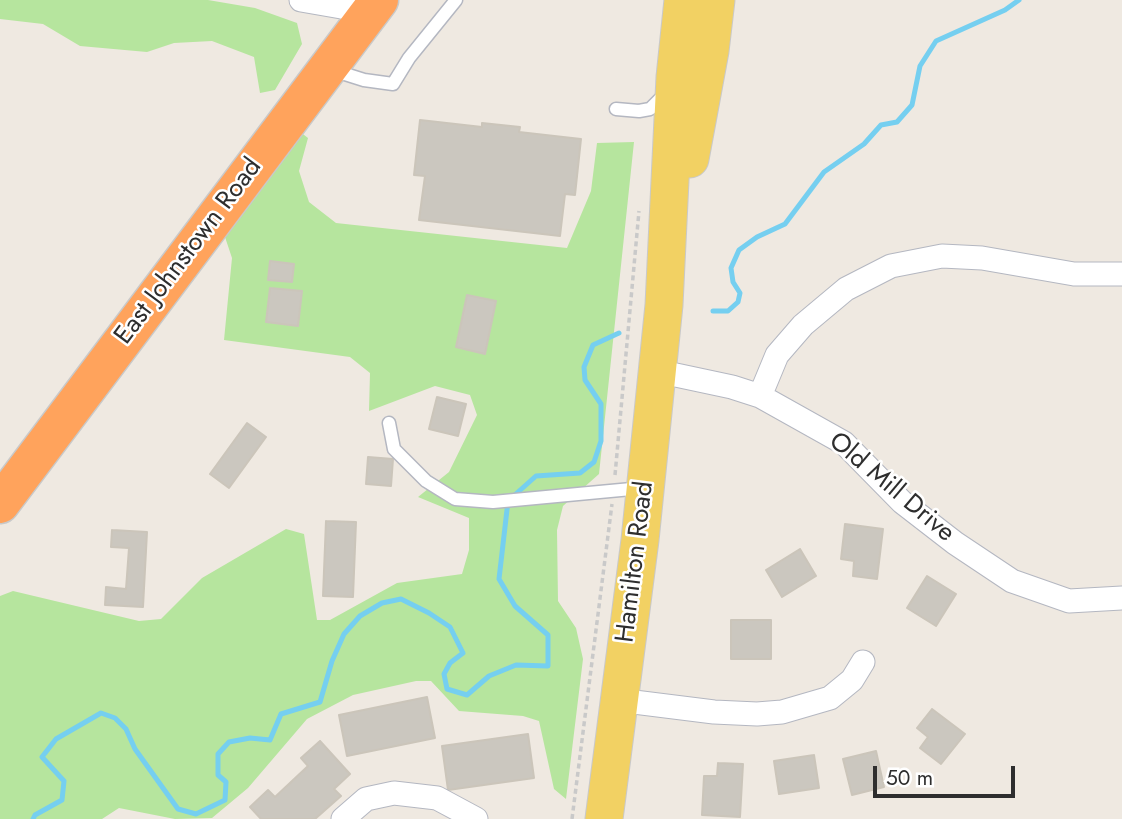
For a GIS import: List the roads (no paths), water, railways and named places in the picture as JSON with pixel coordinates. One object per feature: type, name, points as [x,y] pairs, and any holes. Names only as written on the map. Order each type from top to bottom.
[{"type":"highway","name":"East Johnstown Road","points":[[0,504],[374,6]]},
{"type":"main road","name":"Hamilton Road","points":[[604,819],[618,700],[629,489],[657,372],[664,305],[675,77],[683,0]]},
{"type":"main road","name":"Hamilton Road","points":[[664,305],[710,51],[716,0]]},
{"type":"street","points":[[302,0],[374,6]]},
{"type":"street","points":[[760,396],[777,355],[803,325],[846,289],[891,265],[942,256],[982,258],[1074,274],[1122,274]]},
{"type":"street","name":"Old Mill Drive","points":[[657,372],[732,387],[760,396],[844,443],[902,502],[955,543],[1012,581],[1069,601],[1122,598]]},
{"type":"street","points":[[618,700],[714,712],[782,712],[830,698],[852,680],[863,662]]},
{"type":"street","points":[[343,819],[366,799],[394,793],[437,798],[476,819]]},
{"type":"lane","points":[[338,53],[338,64],[345,74],[393,84],[409,58],[456,0]]},
{"type":"lane","points":[[615,109],[650,109],[666,93],[675,77]]},
{"type":"lane","points":[[389,423],[394,449],[426,481],[455,499],[493,502],[629,489]]},
{"type":"waterway","points":[[713,311],[728,311],[738,302],[740,293],[733,282],[731,268],[739,250],[757,237],[785,224],[824,172],[864,144],[881,125],[897,122],[912,105],[920,66],[936,41],[1005,10],[1019,0]]},
{"type":"waterway","points":[[33,819],[35,815],[62,800],[64,781],[42,757],[56,739],[101,713],[115,718],[126,729],[135,749],[178,809],[196,814],[225,800],[226,782],[218,775],[218,754],[229,742],[250,738],[270,740],[281,714],[320,702],[332,661],[344,634],[360,616],[382,603],[401,599],[450,627],[463,653],[450,663],[444,674],[447,689],[467,695],[489,676],[516,665],[548,666],[548,635],[515,606],[499,579],[508,501],[536,476],[580,473],[594,462],[601,441],[601,404],[585,380],[584,367],[593,345],[619,333]]}]
